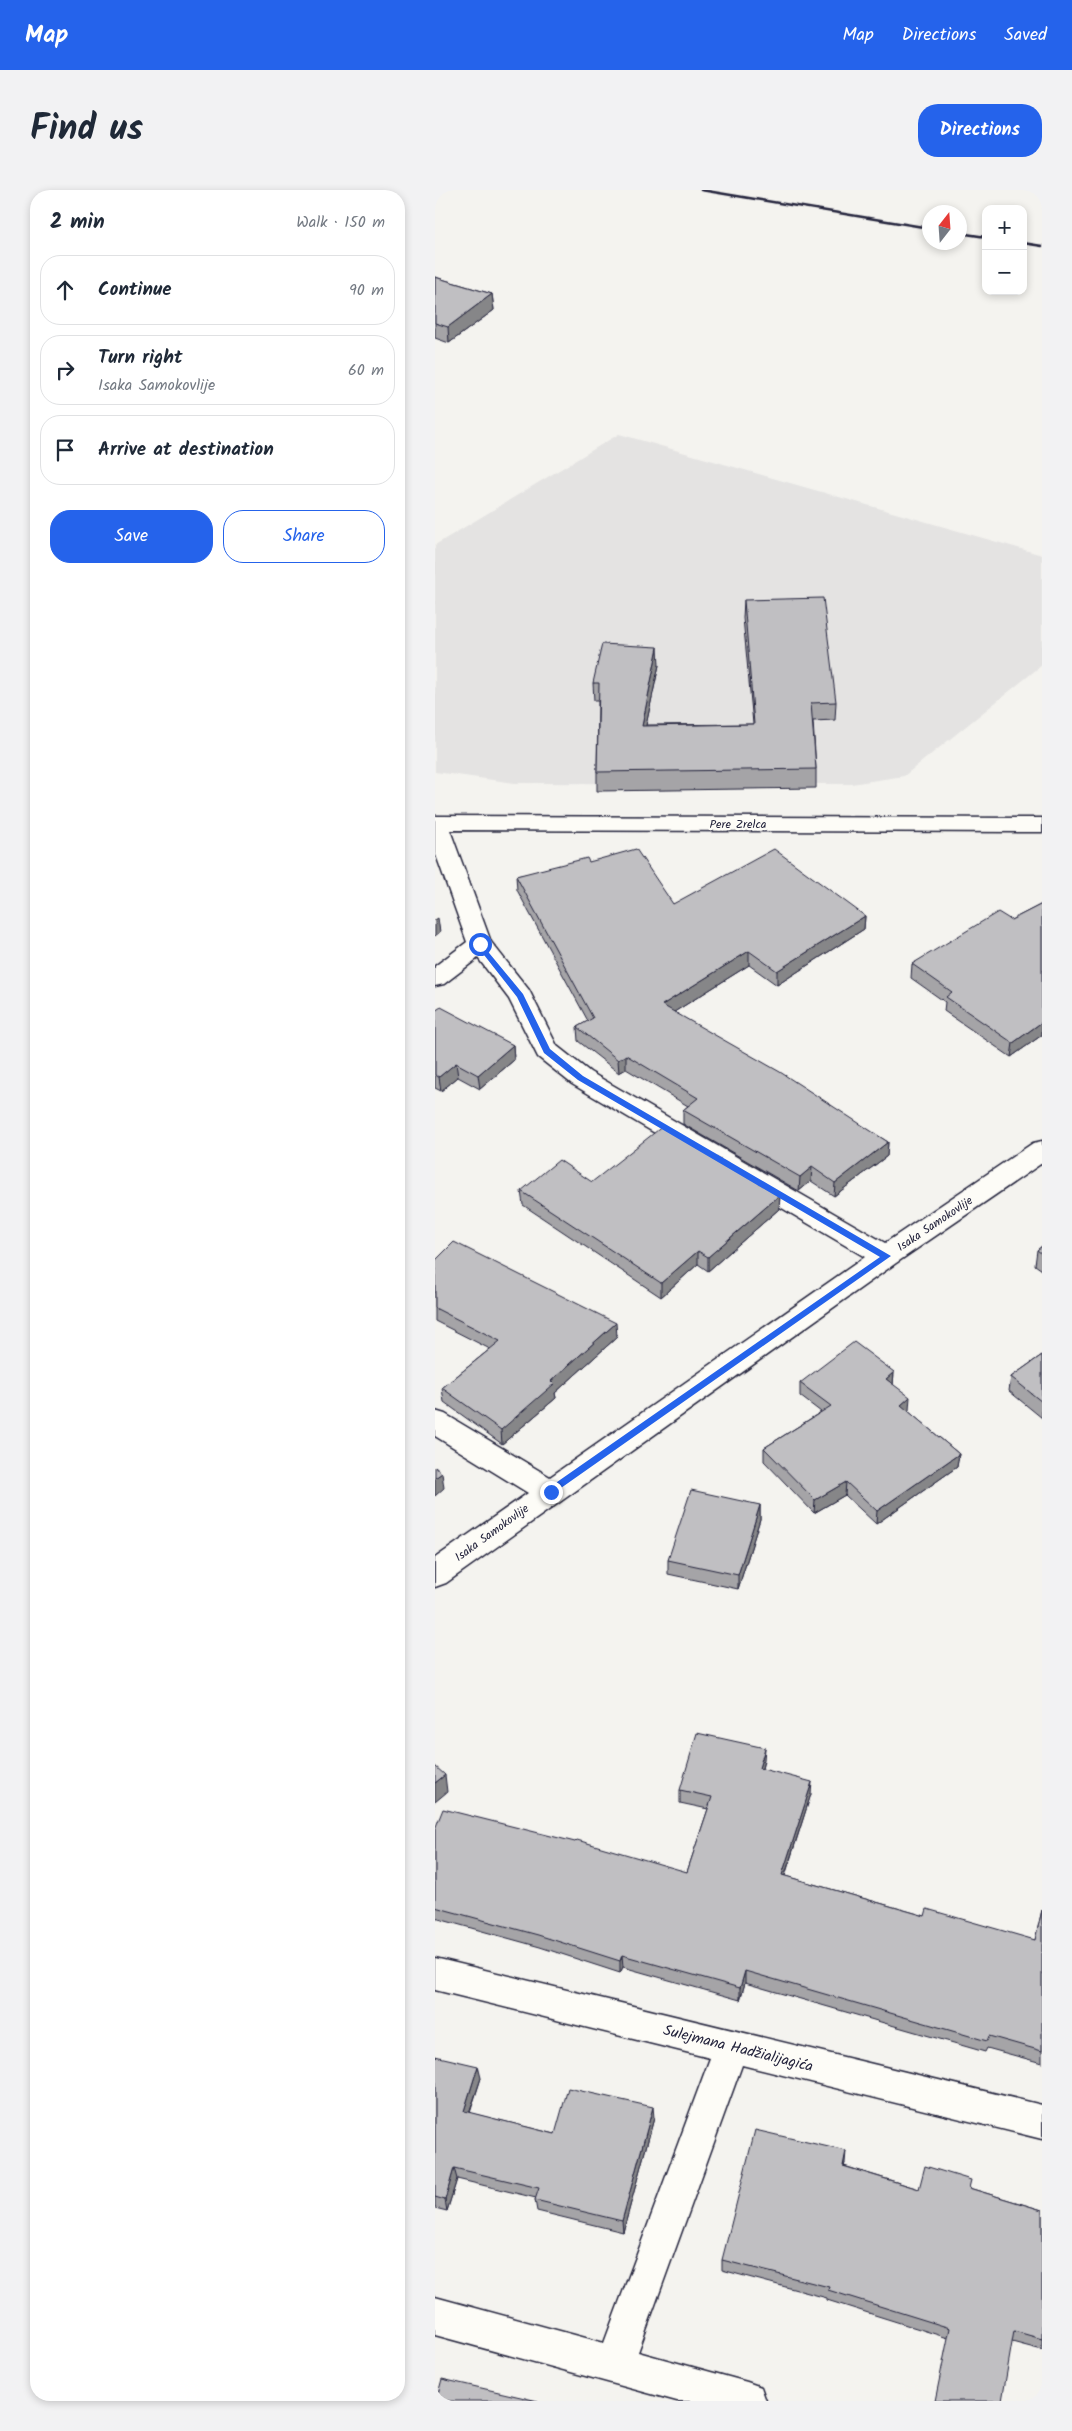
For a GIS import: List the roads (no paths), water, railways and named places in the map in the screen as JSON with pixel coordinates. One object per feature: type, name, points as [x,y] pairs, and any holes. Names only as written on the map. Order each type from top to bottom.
[{"type":"street","name":"Pere Zrelca","points":[[436,823],[1042,824]]},
{"type":"street","points":[[436,823],[480,944],[520,996],[547,1051],[581,1078],[887,1256]]},
{"type":"street","points":[[435,978],[480,944]]},
{"type":"street","name":"Isaka Samokovlije","points":[[435,1574],[887,1256],[1042,1150]]},
{"type":"street","points":[[435,1422],[551,1492]]},
{"type":"street","name":"Sulejmana Hadžialijagića","points":[[435,1974],[1042,2122]]},
{"type":"street","points":[[615,2365],[731,2047]]},
{"type":"street","points":[[435,2316],[747,2401]]},
{"type":"railway","points":[[701,190],[922,227]]},
{"type":"railway","points":[[967,234],[982,236]]},
{"type":"railway","points":[[1027,244],[1042,246]]}]
